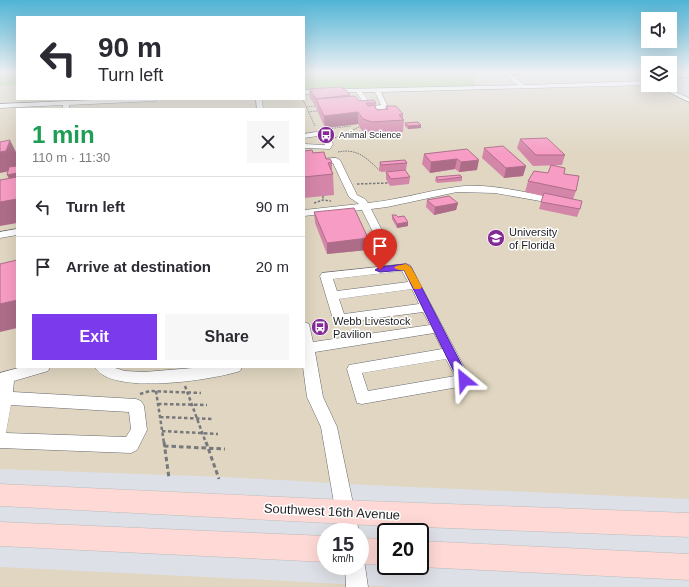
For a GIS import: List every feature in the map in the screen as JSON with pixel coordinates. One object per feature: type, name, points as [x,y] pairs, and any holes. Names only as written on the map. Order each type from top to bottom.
[{"type":"main road","name":"Southwest 16th Avenue","points":[[0,494],[165,502],[348,522],[689,526]]},
{"type":"main road","points":[[0,534],[317,549]]},
{"type":"main road","points":[[429,554],[689,567]]},
{"type":"street","points":[[364,99],[370,108],[385,107],[381,99]]},
{"type":"street","points":[[0,106],[66,106],[142,100]]},
{"type":"street","points":[[305,146],[324,148],[329,146],[325,136],[309,133]]},
{"type":"street","points":[[305,162],[336,160],[353,197],[362,201],[382,240]]},
{"type":"street","points":[[305,213],[365,207],[411,200],[457,189],[478,188],[510,192],[568,204]]},
{"type":"street","points":[[0,235],[16,232]]},
{"type":"street","points":[[427,307],[339,319],[326,276],[406,267],[416,285],[451,353],[464,380],[362,398],[354,369],[451,353]]},
{"type":"street","points":[[332,296],[416,285]]},
{"type":"street","points":[[306,349],[438,328]]},
{"type":"street","points":[[305,338],[315,397],[329,427],[348,522]]},
{"type":"street","points":[[0,429],[4,398],[4,378],[39,368]]},
{"type":"street","points":[[103,368],[107,373],[114,376],[146,372],[205,374],[231,368]]},
{"type":"street","points":[[0,440],[131,445],[139,430],[136,406],[4,398]]},
{"type":"street","points":[[356,575],[357,587]]},
{"type":"path","points":[[303,100],[308,112],[309,133]]},
{"type":"path","points":[[306,107],[316,106]]},
{"type":"path","points":[[308,112],[317,111]]},
{"type":"path","points":[[351,125],[353,129]]},
{"type":"path","points":[[331,138],[336,138],[360,127]]},
{"type":"path","points":[[359,184],[388,182]]},
{"type":"path","points":[[184,383],[219,480]]},
{"type":"path","points":[[156,391],[169,478]]},
{"type":"path","points":[[138,395],[156,391],[201,393]]},
{"type":"path","points":[[158,404],[207,405]]},
{"type":"path","points":[[160,417],[212,419]]},
{"type":"path","points":[[162,431],[218,434]]},
{"type":"path","points":[[164,446],[224,449]]},
{"type":"shaded area","name":"University of Florida","points":[[0,99],[684,99],[689,102],[689,499],[368,485],[225,477],[0,469]]},
{"type":"shaded area","points":[[0,567],[288,581],[392,587],[0,587]]},
{"type":"building","points":[[316,99],[374,100],[376,103],[366,103],[368,106],[374,105],[377,110],[388,109],[386,106],[396,106],[403,114],[399,115],[404,120],[372,122],[363,119],[358,112],[324,116]]},
{"type":"building","points":[[418,122],[421,125],[408,126],[405,123]]},
{"type":"building","points":[[547,138],[565,155],[536,155],[520,139]]},
{"type":"building","points":[[10,140],[6,151],[0,152],[0,142]]},
{"type":"building","points":[[503,146],[526,166],[506,168],[484,148]]},
{"type":"building","points":[[467,149],[479,160],[461,162],[457,159],[431,162],[424,154]]},
{"type":"building","points":[[312,150],[313,153],[324,152],[326,159],[330,159],[332,162],[328,163],[333,174],[305,177],[305,151]]},
{"type":"building","points":[[405,160],[407,163],[381,165],[380,162]]},
{"type":"building","points":[[551,165],[565,168],[564,174],[579,176],[576,191],[528,181],[534,171],[548,173]]},
{"type":"building","points":[[16,166],[16,173],[7,175],[9,167]]},
{"type":"building","points":[[405,170],[410,177],[391,179],[386,172]]},
{"type":"building","points":[[460,175],[462,177],[438,180],[436,177]]},
{"type":"building","points":[[16,177],[16,199],[0,202],[0,180]]},
{"type":"building","points":[[544,193],[582,201],[580,209],[541,202]]},
{"type":"building","points":[[449,196],[458,203],[435,207],[427,200]]},
{"type":"building","points":[[354,208],[368,238],[327,243],[314,212]]},
{"type":"building","points":[[392,215],[396,215],[398,217],[404,216],[408,222],[397,224]]},
{"type":"building","points":[[16,260],[16,300],[0,304],[0,264]]},
{"type":"slow traffic","points":[[399,268],[406,267],[417,287]]},
{"type":"place","name":"Animal Science","points":[[326,135]]},
{"type":"place","name":"University of Florida","points":[[496,238]]},
{"type":"place","name":"Webb Livestock Pavilion","points":[[320,327]]},
{"type":"route","points":[[380,270],[406,267],[464,380]]}]
